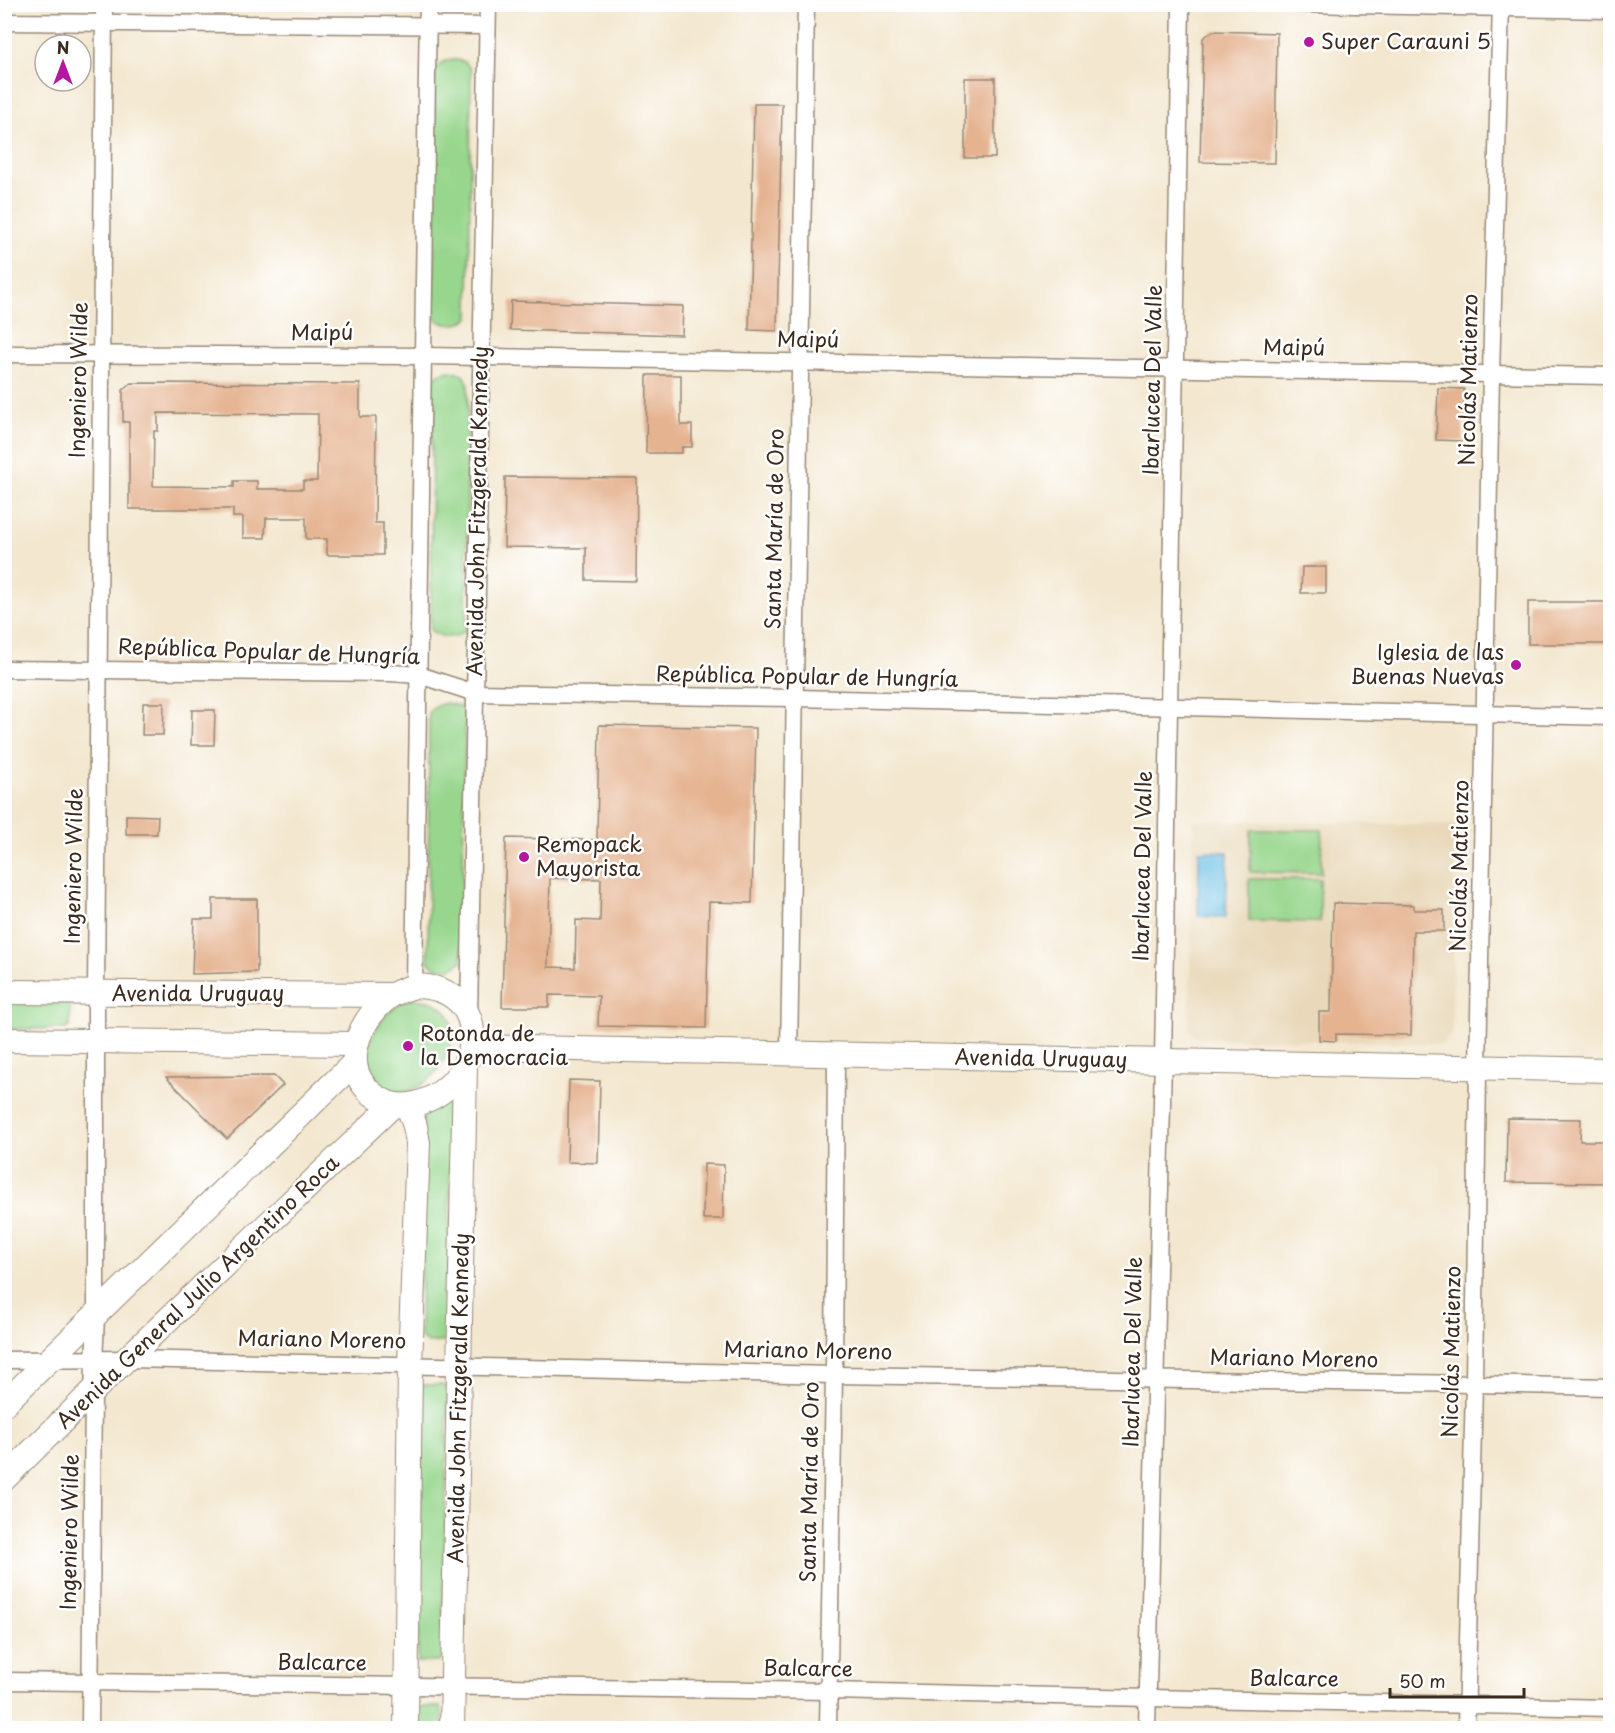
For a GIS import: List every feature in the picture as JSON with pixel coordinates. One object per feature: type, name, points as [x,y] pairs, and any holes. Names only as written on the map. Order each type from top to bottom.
[{"type":"street","name":"Ingeniero Wilde","points":[[90,1728],[93,1392],[96,1315],[95,1041],[104,4]]},
{"type":"street","points":[[414,986],[428,4]]},
{"type":"street","name":"Avenida John Fitzgerald Kennedy","points":[[469,1017],[488,4]]},
{"type":"street","name":"Santa María de Oro","points":[[789,1054],[806,4]]},
{"type":"street","name":"Ibarlucea Del Valle","points":[[1147,1728],[1163,1061],[1181,4]]},
{"type":"street","points":[[1303,4],[1501,6],[1611,10]]},
{"type":"street","name":"Nicolás Matienzo","points":[[1466,1728],[1491,374],[1501,6]]},
{"type":"street","points":[[4,22],[487,26]]},
{"type":"street","name":"Maipú","points":[[4,354],[423,356],[1611,376]]},
{"type":"street","name":"República Popular de Hungría","points":[[4,669],[391,673],[419,675],[475,693],[1611,717]]},
{"type":"street","points":[[4,1404],[96,1315],[355,1053],[367,1021],[377,1007],[391,995],[414,986],[430,986],[449,994],[460,1003],[469,1017],[472,1030],[468,1057],[454,1082],[433,1098],[400,1106],[378,1099],[366,1088],[358,1076],[355,1053]]},
{"type":"street","name":"Avenida Uruguay","points":[[4,992],[391,995]]},
{"type":"street","points":[[4,1040],[95,1041],[355,1053]]},
{"type":"street","name":"Avenida Uruguay","points":[[468,1057],[789,1054],[1611,1070]]},
{"type":"street","name":"Santa María de Oro","points":[[828,1728],[836,1056]]},
{"type":"street","name":"Avenida John Fitzgerald Kennedy","points":[[452,1728],[468,1057]]},
{"type":"street","points":[[400,1106],[416,1126],[418,1143],[410,1365],[406,1728]]},
{"type":"street","name":"Avenida General Julio Argentino Roca","points":[[4,1479],[93,1392],[400,1106]]},
{"type":"street","name":"Mariano Moreno","points":[[4,1360],[129,1359],[834,1375],[1611,1387]]},
{"type":"street","name":"Balcarce","points":[[4,1681],[829,1691],[1611,1707]]},
{"type":"shaded area","points":[[1193,820],[1455,825],[1452,1035],[1442,1044],[1197,1038],[1189,1030]]},
{"type":"green space","points":[[452,59],[465,62],[471,70],[469,318],[452,325],[434,318],[435,69],[443,62]]},
{"type":"green space","points":[[449,371],[462,374],[468,382],[466,630],[457,636],[449,637],[440,636],[431,631],[432,381],[439,374]]},
{"type":"green space","points":[[446,703],[459,706],[465,713],[462,961],[454,967],[445,969],[428,962],[429,712],[436,706]]},
{"type":"green space","points":[[1251,830],[1322,830],[1321,873],[1250,872]]},
{"type":"green space","points":[[1249,879],[1320,879],[1320,922],[1249,921]]},
{"type":"green space","points":[[411,999],[435,1004],[448,1015],[452,1032],[449,1050],[439,1068],[425,1083],[408,1091],[389,1090],[377,1084],[370,1074],[367,1063],[368,1050],[378,1025],[386,1015],[398,1004]]},
{"type":"green space","points":[[5,1000],[66,1000],[70,1006],[70,1026],[66,1029],[5,1029]]},
{"type":"green space","points":[[451,1098],[448,1341],[428,1343],[420,1338],[423,1113]]},
{"type":"green space","points":[[422,1385],[445,1385],[448,1391],[442,1656],[440,1662],[418,1662]]},
{"type":"green space","points":[[419,1707],[441,1707],[444,1728],[414,1728],[415,1714]]},
{"type":"water","points":[[1199,851],[1228,852],[1226,917],[1198,916]]},
{"type":"building","points":[[1213,31],[1277,33],[1275,163],[1200,162],[1203,38]]},
{"type":"building","points":[[965,78],[995,78],[995,158],[965,158]]},
{"type":"building","points":[[754,104],[782,104],[777,331],[749,330]]},
{"type":"building","points":[[511,301],[683,306],[682,335],[510,330]]},
{"type":"building","points":[[647,375],[681,375],[681,425],[692,425],[692,447],[682,447],[682,453],[646,453]]},
{"type":"building","points":[[131,383],[360,384],[360,417],[376,417],[375,523],[383,523],[383,555],[327,555],[327,539],[306,539],[306,518],[266,518],[265,538],[243,538],[243,517],[233,517],[233,509],[129,509],[129,422],[123,422],[123,390]],"holes":[[[158,413],[318,414],[317,481],[303,481],[303,489],[257,489],[257,481],[234,481],[234,487],[153,486],[154,431],[158,431]]]},
{"type":"building","points":[[1438,388],[1464,389],[1463,441],[1436,440]]},
{"type":"building","points":[[505,477],[637,478],[636,581],[586,580],[586,548],[504,547]]},
{"type":"building","points":[[1302,567],[1326,567],[1326,593],[1301,593]]},
{"type":"building","points":[[1528,602],[1611,602],[1611,644],[1528,644]]},
{"type":"building","points":[[143,703],[164,703],[163,735],[142,735]]},
{"type":"building","points":[[192,710],[215,710],[214,745],[191,745]]},
{"type":"building","points":[[599,725],[756,728],[752,903],[709,902],[706,1028],[598,1026],[599,996],[549,995],[549,1007],[502,1007],[506,838],[597,840]],"holes":[[[550,878],[601,879],[600,921],[576,920],[575,968],[548,967]]]},
{"type":"building","points":[[126,815],[158,816],[157,834],[126,834]]},
{"type":"building","points":[[213,899],[257,899],[257,972],[192,974],[194,919],[213,919]]},
{"type":"building","points":[[1333,903],[1414,905],[1414,910],[1444,910],[1444,931],[1413,931],[1411,1035],[1336,1034],[1336,1041],[1319,1040],[1319,1012],[1331,1012]]},
{"type":"building","points":[[274,1076],[283,1085],[227,1139],[166,1077]]},
{"type":"building","points":[[569,1080],[600,1081],[598,1163],[567,1162]]},
{"type":"building","points":[[1507,1118],[1581,1119],[1580,1141],[1610,1141],[1610,1183],[1506,1182]]},
{"type":"building","points":[[704,1164],[724,1165],[723,1219],[703,1219]]},
{"type":"place","name":"Super Carauni 5","points":[[1309,42]]},
{"type":"place","name":"Iglesia de las Buenas Nuevas","points":[[1516,665]]},
{"type":"place","name":"Remopack Mayorista","points":[[524,857]]},
{"type":"place","name":"Rotonda de la Democracia","points":[[408,1046]]}]
